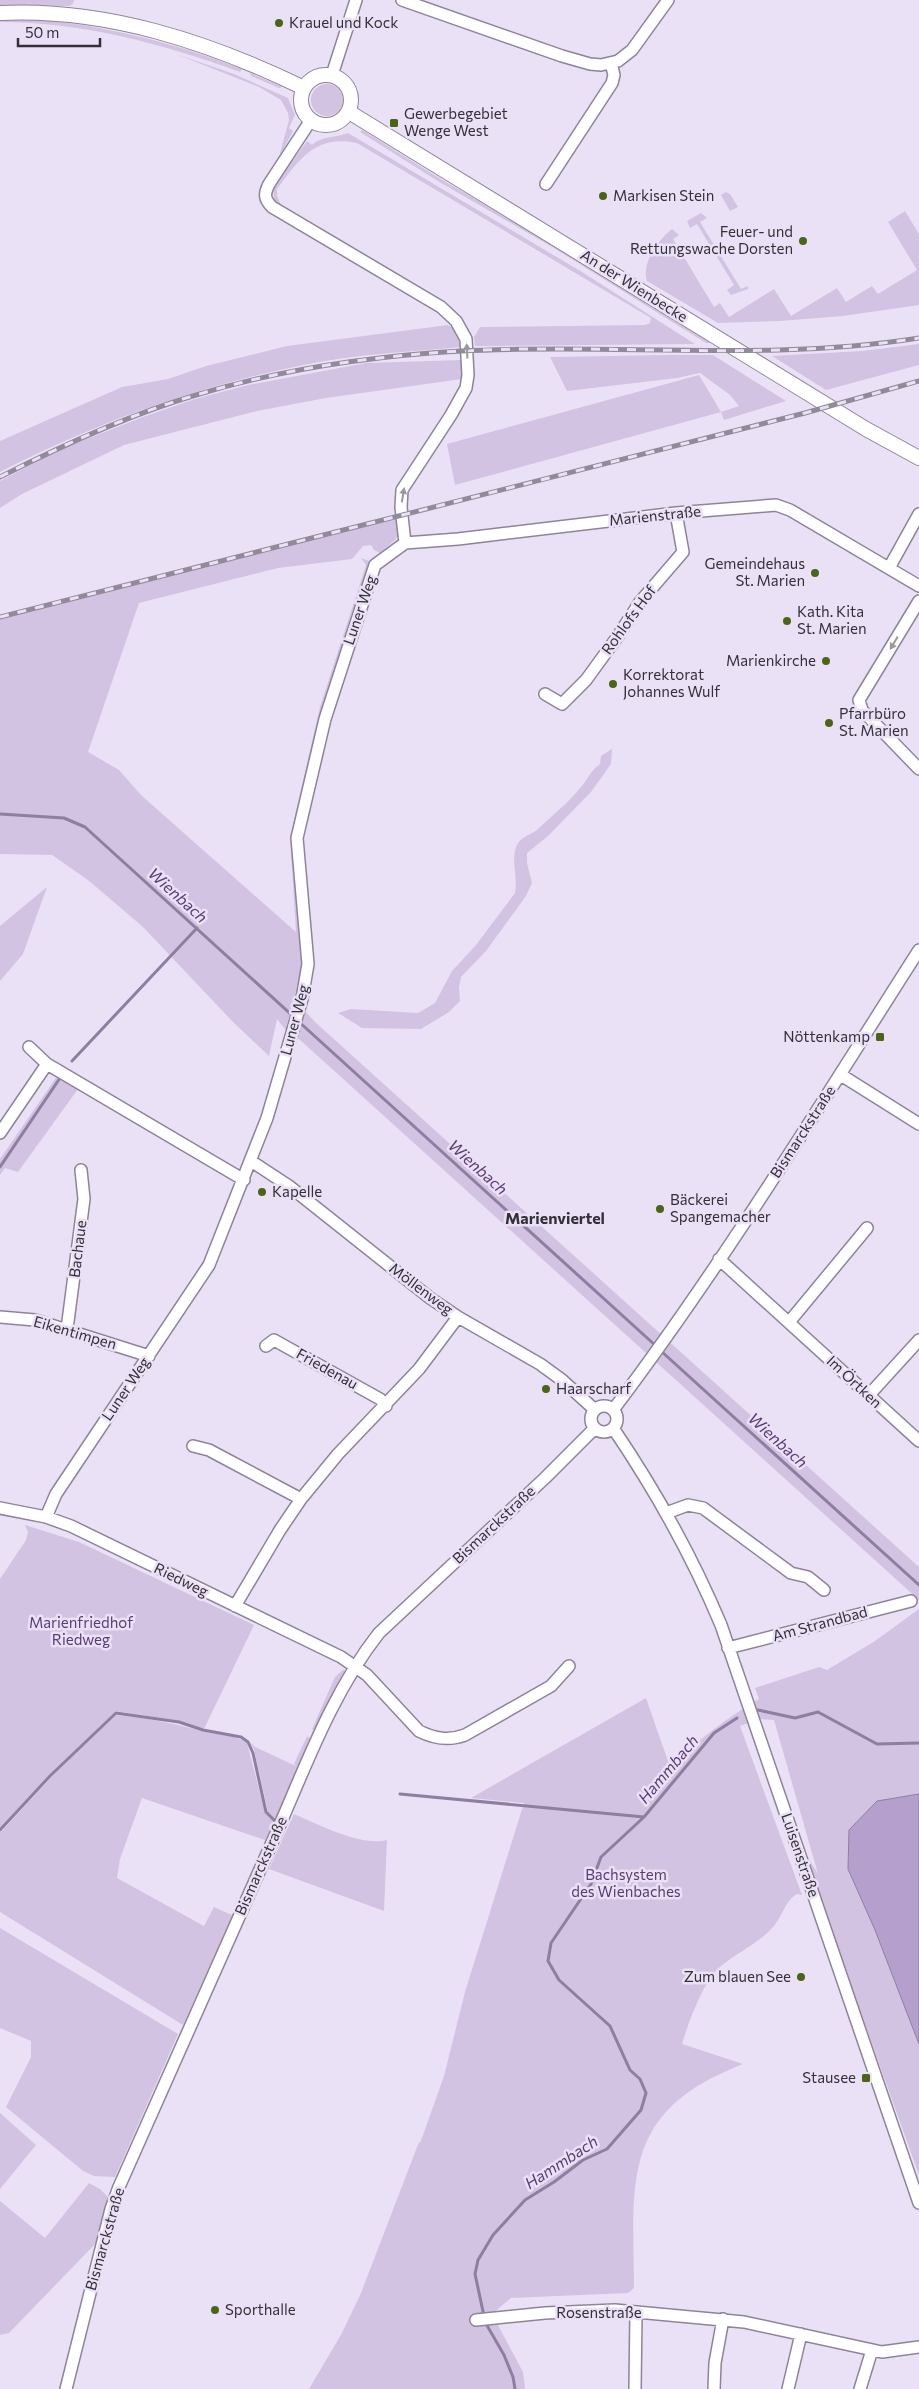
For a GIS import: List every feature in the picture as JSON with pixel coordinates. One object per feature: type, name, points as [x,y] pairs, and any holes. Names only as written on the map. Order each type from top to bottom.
[{"type":"street","points":[[332,75],[356,0]]},
{"type":"street","points":[[402,0],[590,64],[611,64],[632,50],[668,0]]},
{"type":"street","points":[[0,13],[61,14],[154,31],[220,51],[304,88]]},
{"type":"street","points":[[546,184],[612,82],[614,75],[611,64]]},
{"type":"street","points":[[332,75],[345,83],[350,89],[352,105],[344,119],[327,126],[311,120],[302,109],[301,95],[304,88],[316,77],[332,75]]},
{"type":"street","name":"An der Wienbecke","points":[[349,112],[866,429],[919,458]]},
{"type":"street","points":[[311,120],[269,184],[265,195],[266,200],[272,207],[441,307],[456,321],[466,339],[468,375],[466,388],[451,415],[402,490],[401,507],[405,543]]},
{"type":"street","name":"Marienstraße","points":[[405,543],[458,539],[676,513],[776,505],[790,510],[919,586]]},
{"type":"street","name":"Rohlofs Hof","points":[[545,694],[562,704],[586,680],[640,602],[683,552],[676,513]]},
{"type":"street","points":[[889,568],[919,514]]},
{"type":"street","name":"Luner Weg","points":[[46,1517],[56,1494],[209,1265],[244,1180],[266,1118],[292,1034],[308,964],[297,838],[325,719],[375,565],[405,543]]},
{"type":"street","points":[[919,601],[859,700],[862,710],[919,769]]},
{"type":"street","name":"Bismarckstraße","points":[[613,1410],[651,1359],[719,1259],[841,1075],[919,950]]},
{"type":"street","points":[[29,1047],[47,1064],[244,1180]]},
{"type":"street","points":[[0,1133],[47,1064]]},
{"type":"street","points":[[841,1075],[919,1124]]},
{"type":"street","name":"Möllenweg","points":[[251,1161],[289,1186],[430,1298],[458,1317],[540,1364],[595,1410]]},
{"type":"street","name":"Bachaue","points":[[66,1329],[84,1199],[81,1170]]},
{"type":"street","points":[[790,1321],[867,1228]]},
{"type":"street","name":"Im Örtken","points":[[719,1259],[790,1321],[919,1441]]},
{"type":"street","name":"Eikentimpen","points":[[0,1317],[35,1320],[149,1356]]},
{"type":"street","points":[[235,1606],[280,1530],[301,1499],[338,1454],[420,1369],[458,1317]]},
{"type":"street","name":"Friedenau","points":[[266,1346],[274,1340],[380,1399],[386,1406]]},
{"type":"street","points":[[869,1395],[919,1340]]},
{"type":"street","points":[[604,1406],[613,1410],[617,1419],[613,1428],[604,1432],[595,1428],[591,1419],[595,1410],[604,1406]]},
{"type":"street","name":"Bismarckstraße","points":[[66,2389],[111,2209],[119,2187],[304,1770],[356,1666],[379,1634],[402,1610],[545,1478],[595,1428]]},
{"type":"street","name":"Luisenstraße","points":[[613,1428],[666,1513],[705,1587],[747,1698],[919,2203]]},
{"type":"street","points":[[193,1446],[209,1450],[301,1499]]},
{"type":"street","points":[[666,1513],[688,1504],[703,1508],[792,1573],[808,1578],[824,1590]]},
{"type":"street","name":"Riedweg","points":[[0,1508],[46,1517],[70,1526],[341,1657],[367,1675],[419,1731],[429,1736],[450,1739],[465,1735],[551,1686],[569,1666]]},
{"type":"street","name":"Am Strandbad","points":[[728,1648],[911,1601]]},
{"type":"street","name":"Rosenstraße","points":[[476,2320],[614,2310],[723,2319],[882,2352],[919,2347]]},
{"type":"street","points":[[635,2389],[636,2312]]},
{"type":"street","points":[[714,2389],[715,2363],[723,2319]]},
{"type":"street","points":[[788,2389],[801,2334]]},
{"type":"street","points":[[860,2389],[872,2350]]},
{"type":"green space","points":[[0,0],[74,0],[73,4],[69,6],[0,5]]},
{"type":"green space","points":[[22,18],[106,29],[134,35],[188,50],[242,69],[240,72],[182,52],[92,30],[31,23],[0,22],[0,19]]},
{"type":"green space","points":[[176,54],[234,74],[288,98],[295,115],[289,128],[293,131],[279,157],[289,120],[288,113],[281,100],[259,87]]},
{"type":"green space","points":[[250,73],[283,87],[279,88],[251,76]]},
{"type":"green space","points":[[327,84],[333,85],[338,89],[342,94],[342,106],[338,111],[333,115],[327,116],[321,115],[316,111],[312,106],[311,100],[312,94],[316,89],[321,85]]},
{"type":"green space","points":[[362,130],[444,181],[557,245],[711,343],[706,343],[554,248],[441,183],[360,132]]},
{"type":"green space","points":[[348,133],[582,272],[695,344],[475,346],[474,337],[480,327],[645,325],[650,323],[651,318],[357,143],[330,142],[309,152],[293,168],[277,189],[277,196],[281,205],[278,207],[275,203],[273,188],[307,141],[312,145],[320,140]]},
{"type":"green space","points":[[726,192],[730,194],[738,207],[730,211],[721,195]]},
{"type":"green space","points":[[905,211],[919,234],[919,305],[843,316],[718,323],[647,281],[646,267],[652,252],[661,239],[672,229],[679,235],[673,239],[714,307],[720,303],[729,317],[774,289],[791,316],[837,288],[846,302],[872,286],[878,294],[917,270],[888,222]]},
{"type":"green space","points":[[701,213],[707,218],[700,222],[741,289],[748,286],[748,289],[731,295],[727,290],[734,285],[697,224],[690,228],[687,221]]},
{"type":"green space","points":[[448,325],[453,328],[463,342],[462,347],[343,358],[225,384],[186,395],[110,422],[0,472],[0,441],[122,387],[168,379],[206,366],[287,346]]},
{"type":"green space","points":[[919,344],[919,365],[826,390],[772,356],[862,351]]},
{"type":"green space","points":[[713,355],[786,401],[724,420],[721,412],[739,406],[730,395],[700,373],[677,378],[567,391],[550,357]]},
{"type":"green space","points":[[461,360],[462,379],[326,398],[257,411],[124,445],[22,494],[0,508],[0,481],[61,449],[195,399],[248,385],[366,363]]},
{"type":"green space","points":[[699,375],[721,412],[455,485],[447,444]]},
{"type":"green space","points":[[394,519],[398,520],[401,530],[396,539],[380,553],[374,550],[371,545],[363,546],[352,559],[278,568],[139,603],[88,752],[119,770],[142,796],[296,932],[290,837],[320,707],[366,565],[361,558],[369,561],[369,570],[352,613],[330,686],[292,833],[304,971],[297,1002],[315,1022],[919,1567],[919,1600],[299,1039],[292,1038],[277,1019],[269,1056],[233,1022],[143,927],[88,880],[52,855],[0,854],[0,619]]},
{"type":"green space","points":[[612,749],[611,764],[591,792],[548,836],[527,853],[527,863],[532,883],[526,896],[486,951],[461,977],[459,987],[460,1001],[449,1012],[421,1029],[362,1028],[338,1013],[351,1009],[418,1013],[435,1003],[452,971],[476,945],[515,893],[514,858],[518,843],[536,830],[566,803],[600,764],[601,756]]},
{"type":"green space","points":[[47,887],[23,954],[0,981],[0,926]]},
{"type":"green space","points":[[62,1069],[78,1089],[18,1172],[5,1168],[0,1175],[0,1159]]},
{"type":"green space","name":"Marienfriedhof Riedweg","points":[[25,1525],[79,1542],[254,1625],[204,1729],[180,1721],[116,1711],[50,1775],[0,1828],[0,1579],[26,1540],[28,1532]]},
{"type":"green space","name":"Bachsystem des Wienbaches","points":[[919,1609],[919,1794],[877,1801],[849,1830],[848,1869],[875,1930],[919,2044],[919,2175],[817,1890],[806,1854],[818,1874],[774,1720],[759,1719],[740,1726],[802,1895],[797,1894],[789,1901],[776,1923],[767,1933],[715,1972],[697,2002],[682,2044],[743,2064],[704,2083],[675,2103],[655,2126],[643,2152],[636,2181],[634,2288],[628,2293],[511,2298],[492,2314],[523,2372],[525,2389],[309,2389],[342,2333],[361,2293],[423,2135],[444,2076],[465,1992],[524,1803],[471,1798],[646,1698],[670,1767],[712,1730],[759,1699],[755,1688],[819,1667],[827,1670],[875,1641]]},
{"type":"green space","points":[[344,1669],[344,1676],[318,1732],[312,1729],[335,1677]]},
{"type":"green space","points":[[116,1715],[160,1721],[231,1736],[247,1743],[265,1812],[274,1820],[268,1812],[254,1749],[249,1741],[255,1747],[298,1767],[294,1764],[307,1736],[313,1740],[183,2025],[0,1912],[0,1833],[59,1769]],"holes":[[[142,1798],[265,1840],[232,1915],[214,1907],[204,1926],[117,1878],[120,1859]]]},
{"type":"green space","points":[[294,1814],[352,1837],[365,1840],[387,1840],[384,1911],[269,1869]]},
{"type":"green space","points":[[0,1928],[178,2034],[115,2177],[94,2176],[83,2171],[6,2107],[31,2057],[31,2041],[0,2028]]},
{"type":"green space","points":[[0,2113],[36,2145],[0,2189]]},
{"type":"green space","points":[[89,2183],[100,2189],[108,2197],[98,2241],[9,2333],[0,2335],[0,2201],[45,2238]]},
{"type":"shaded area","points":[[919,1794],[919,2044],[875,1930],[848,1869],[849,1830],[877,1801]]},
{"type":"waterway","name":"Wienbach","points":[[0,814],[64,818],[85,827],[294,1017]]},
{"type":"waterway","points":[[72,1061],[197,928]]},
{"type":"waterway","name":"Wienbach","points":[[298,1021],[656,1346]]},
{"type":"waterway","points":[[0,1167],[60,1078]]},
{"type":"waterway","name":"Wienbach","points":[[661,1351],[919,1585]]},
{"type":"waterway","name":"Hammbach","points":[[758,1710],[795,1718],[818,1712],[877,1744],[919,1743]]},
{"type":"waterway","points":[[0,1830],[50,1776],[116,1713],[179,1722],[203,1730],[241,1737],[248,1742],[253,1753],[266,1812],[274,1820]]},
{"type":"waterway","name":"Hammbach","points":[[484,2316],[475,2274],[478,2260],[493,2235],[525,2200],[554,2182],[583,2160],[607,2149],[641,2110],[646,2093],[640,2079],[630,2070],[610,2026],[559,1980],[548,1961],[551,1943],[591,1884],[601,1857],[644,1817],[714,1733],[737,1718]]},
{"type":"waterway","points":[[400,1794],[644,1817]]},
{"type":"waterway","name":"Hammbach","points":[[485,2322],[504,2355],[513,2377],[515,2389]]},
{"type":"railway","points":[[0,477],[96,432],[171,403],[228,386],[327,365],[394,356],[461,351],[518,349],[748,351],[862,345],[919,338]]},
{"type":"railway","points":[[0,617],[805,413],[919,381]]},
{"type":"place","name":"Krauel und Kock","points":[[279,23]]},
{"type":"place","name":"Gewerbegebiet Wenge West","points":[[394,123]]},
{"type":"place","name":"Markisen Stein","points":[[603,196]]},
{"type":"place","name":"Feuer- und Rettungswache Dorsten","points":[[803,241]]},
{"type":"place","name":"Gemeindehaus St. Marien","points":[[815,573]]},
{"type":"place","name":"Kath. Kita St. Marien","points":[[787,621]]},
{"type":"place","name":"Marienkirche","points":[[826,661]]},
{"type":"place","name":"Korrektorat Johannes Wulf","points":[[613,684]]},
{"type":"place","name":"Pfarrbüro St. Marien","points":[[829,723]]},
{"type":"place","name":"Nöttenkamp","points":[[880,1037]]},
{"type":"place","name":"Kapelle","points":[[262,1192]]},
{"type":"place","name":"Bäckerei Spangemacher","points":[[660,1209]]},
{"type":"place","name":"Haarscharf","points":[[546,1389]]},
{"type":"place","name":"Zum blauen See","points":[[801,1977]]},
{"type":"place","name":"Stausee","points":[[866,2078]]},
{"type":"place","name":"Sporthalle","points":[[215,2310]]},
{"type":"district","name":"Marienviertel","points":[[555,1218]]}]
